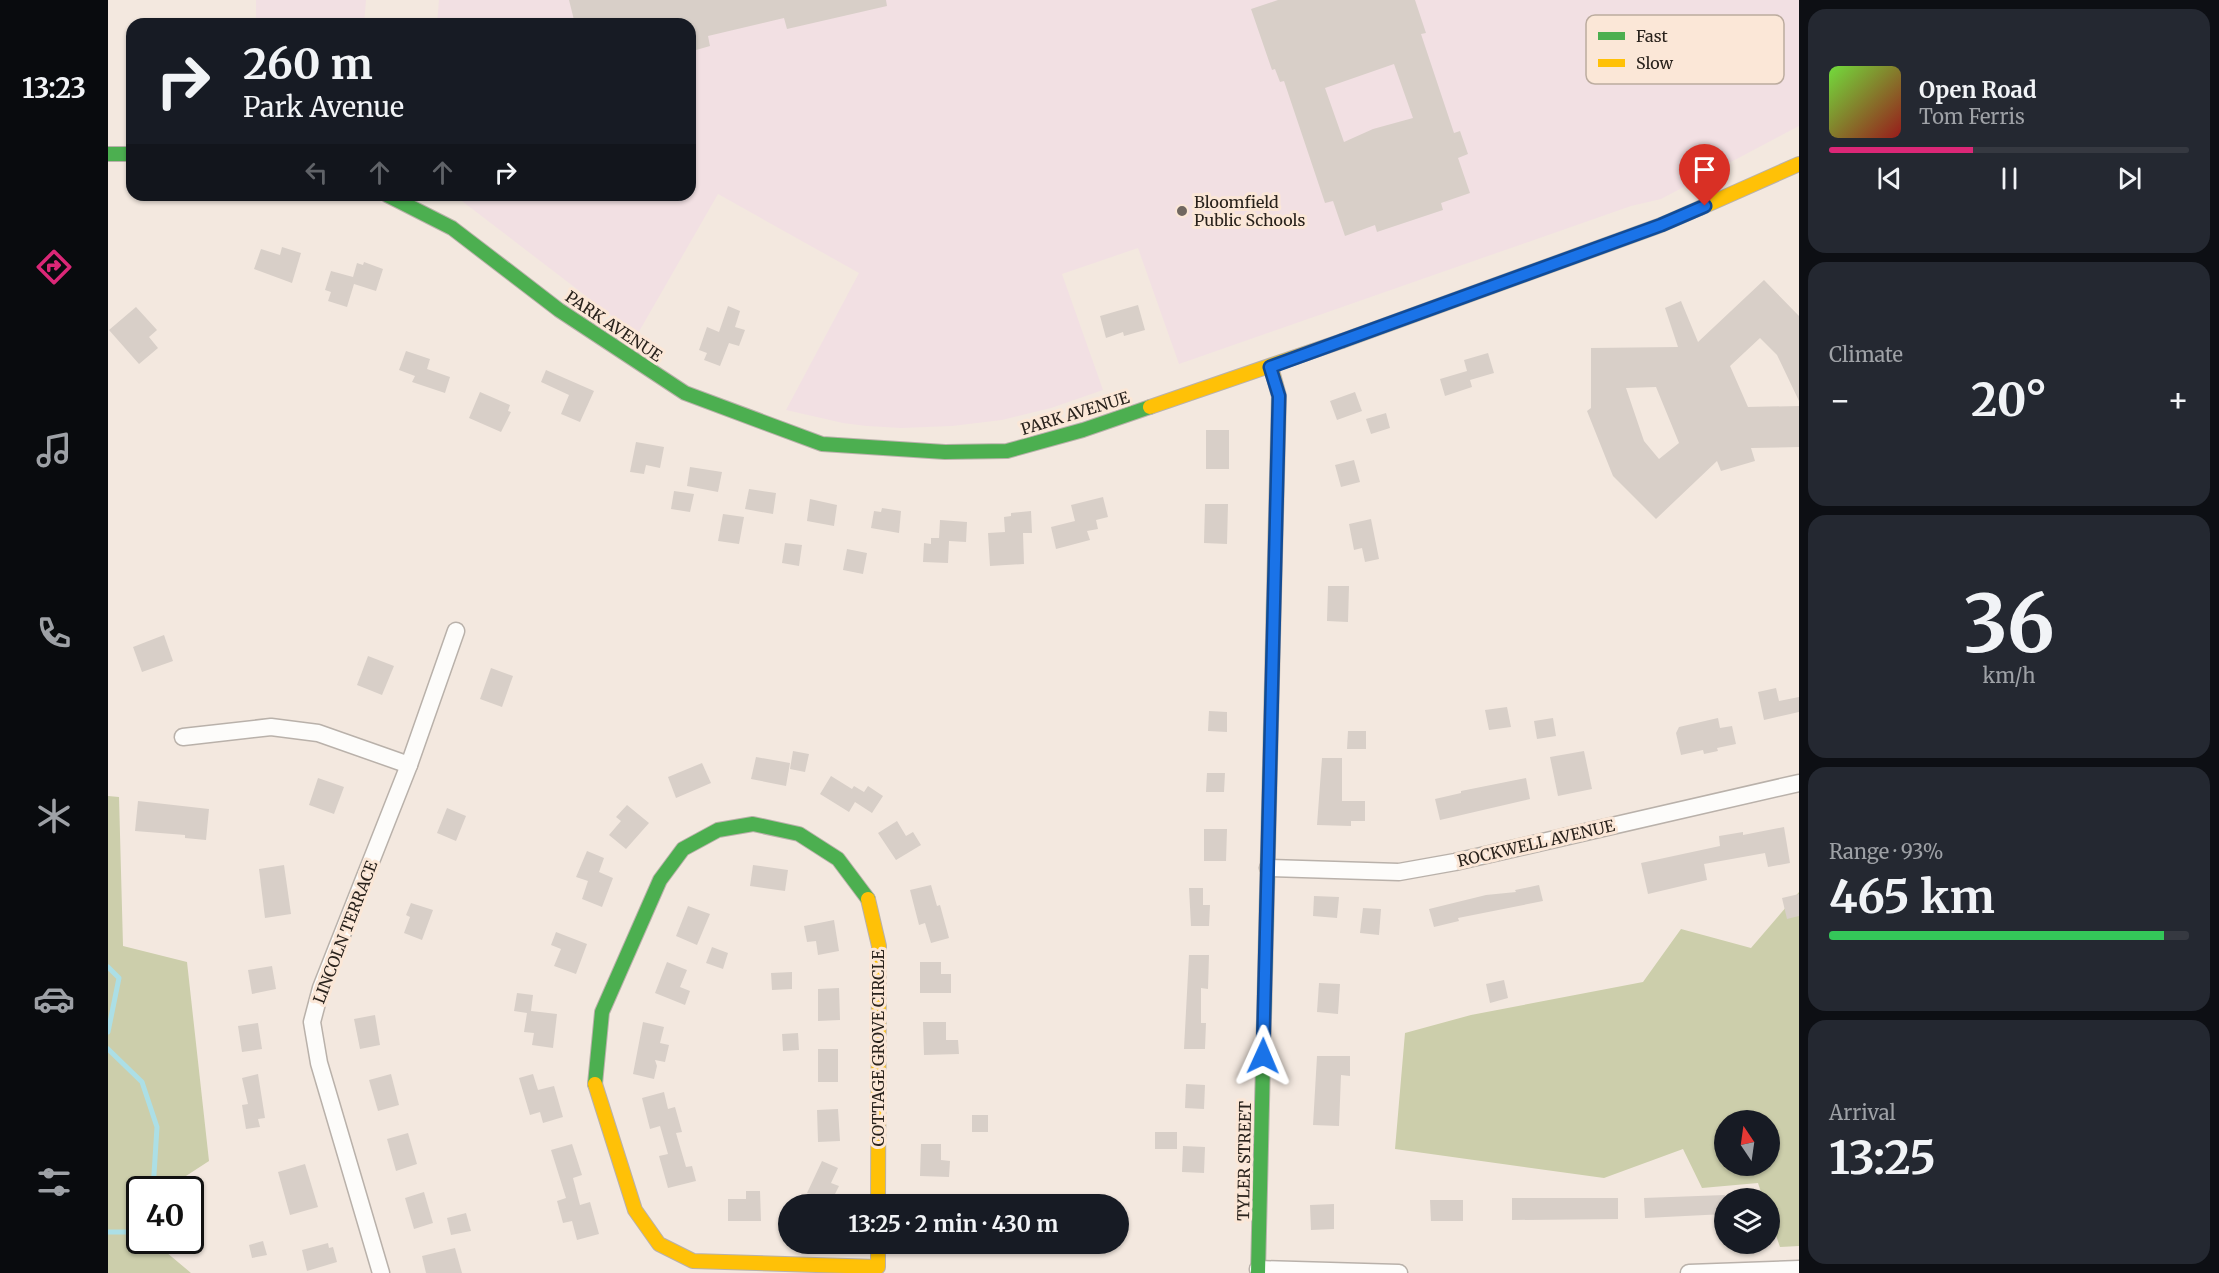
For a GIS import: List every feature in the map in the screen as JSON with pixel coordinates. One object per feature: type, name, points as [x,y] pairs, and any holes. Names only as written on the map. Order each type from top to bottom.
[{"type":"street","points":[[108,154],[126,154]]},
{"type":"street","name":"PARK AVENUE","points":[[399,201],[452,228],[559,310],[685,393],[822,444],[945,452],[1007,451],[1083,430],[1270,367],[1661,225],[1799,164]]},
{"type":"street","name":"TYLER STREET","points":[[1258,1271],[1279,396],[1270,367]]},
{"type":"street","name":"LINCOLN TERRACE","points":[[381,1273],[319,1064],[312,1022],[321,988],[409,765],[456,631]]},
{"type":"street","points":[[183,737],[271,727],[318,733],[409,765]]},
{"type":"street","name":"ROCKWELL AVENUE","points":[[1268,867],[1399,872],[1455,862],[1799,783]]},
{"type":"street","name":"COTTAGE GROVE CIRCLE","points":[[878,1194],[879,946],[869,901],[838,860],[799,834],[753,824],[718,830],[683,849],[660,880],[602,1012],[595,1085],[634,1210],[659,1244],[693,1261],[878,1270],[878,1254]]},
{"type":"street","points":[[1689,1273],[1799,1269]]},
{"type":"street","points":[[1258,1271],[1399,1273]]},
{"type":"shaded area","points":[[256,0],[366,0],[364,18],[256,18]]},
{"type":"shaded area","name":"Bloomfield Public Schools","points":[[439,0],[1799,0],[1799,126],[1661,199],[1631,206],[1179,364],[1138,248],[1062,274],[1103,390],[1051,408],[1002,420],[952,426],[901,428],[867,426],[786,410],[859,273],[718,194],[637,335],[462,201],[696,201],[696,18],[438,18]]},
{"type":"green space","points":[[108,796],[119,797],[123,946],[187,962],[209,1161],[186,1176],[126,1176],[126,1254],[168,1254],[191,1273],[108,1273]]},
{"type":"green space","points":[[1799,892],[1799,1246],[1780,1247],[1780,1188],[1760,1188],[1758,1183],[1702,1188],[1683,1149],[1604,1178],[1395,1149],[1405,1033],[1471,1015],[1643,982],[1681,929],[1751,948]]},
{"type":"building","points":[[569,0],[886,0],[887,6],[787,29],[784,18],[708,36],[710,46],[696,50],[696,18],[574,18]]},
{"type":"building","points":[[1278,0],[1415,0],[1426,33],[1421,34],[1454,133],[1460,131],[1468,154],[1458,158],[1470,193],[1441,203],[1443,210],[1377,232],[1375,225],[1345,236],[1333,201],[1325,203],[1284,81],[1280,82],[1275,69],[1272,70],[1251,9]],"holes":[[[1394,64],[1413,118],[1373,129],[1344,142],[1325,88]]]},
{"type":"building","points":[[282,247],[301,253],[292,283],[254,269],[261,249],[280,255]]},
{"type":"building","points":[[364,262],[383,269],[376,291],[354,284],[347,307],[328,301],[331,292],[325,290],[331,271],[353,277],[357,263],[363,265]]},
{"type":"building","points":[[1764,280],[1799,316],[1799,401],[1777,355],[1760,338],[1730,366],[1748,407],[1799,406],[1799,447],[1751,448],[1755,461],[1721,471],[1717,461],[1656,519],[1613,476],[1587,411],[1591,408],[1591,348],[1678,347],[1665,308],[1681,301],[1698,342]],"holes":[[[1656,387],[1679,443],[1659,459],[1644,441],[1626,388]]]},
{"type":"building","points":[[1138,305],[1145,330],[1124,336],[1123,332],[1106,338],[1100,316]]},
{"type":"building","points":[[728,306],[740,311],[735,327],[745,330],[739,346],[729,343],[720,366],[704,360],[707,353],[699,350],[707,327],[719,332]]},
{"type":"building","points":[[136,307],[157,330],[149,337],[158,348],[139,364],[109,330]]},
{"type":"building","points":[[406,351],[430,359],[427,369],[450,377],[445,393],[412,382],[415,376],[399,370]]},
{"type":"building","points":[[1488,353],[1494,373],[1470,380],[1472,387],[1445,396],[1440,379],[1467,371],[1464,360]]},
{"type":"building","points":[[546,370],[594,391],[580,422],[561,414],[569,395],[541,382]]},
{"type":"building","points":[[480,392],[510,405],[508,411],[511,412],[501,432],[469,418]]},
{"type":"building","points":[[1355,392],[1362,411],[1337,420],[1330,401]]},
{"type":"building","points":[[1386,413],[1390,428],[1371,434],[1366,419]]},
{"type":"building","points":[[1206,430],[1229,430],[1229,469],[1206,469]]},
{"type":"building","points":[[636,442],[664,447],[660,468],[646,465],[644,474],[630,472]]},
{"type":"building","points":[[1354,460],[1360,482],[1341,487],[1335,465]]},
{"type":"building","points":[[690,467],[722,472],[718,492],[687,486]]},
{"type":"building","points":[[749,489],[776,493],[773,514],[745,509]]},
{"type":"building","points":[[674,491],[694,494],[690,512],[671,509]]},
{"type":"building","points":[[1103,497],[1108,517],[1096,520],[1098,529],[1087,531],[1090,540],[1056,549],[1051,527],[1075,521],[1071,505]]},
{"type":"building","points":[[810,499],[837,505],[834,526],[807,521]]},
{"type":"building","points":[[1205,504],[1228,504],[1227,544],[1204,543]]},
{"type":"building","points":[[882,508],[901,511],[899,533],[871,528],[874,511],[881,512]]},
{"type":"building","points":[[1031,511],[1032,533],[1023,533],[1024,564],[990,566],[988,533],[1005,532],[1004,517],[1011,516],[1011,513]]},
{"type":"building","points":[[723,514],[744,517],[739,544],[718,541]]},
{"type":"building","points":[[1371,519],[1379,559],[1365,562],[1362,548],[1354,550],[1349,524]]},
{"type":"building","points":[[940,520],[967,522],[966,542],[949,541],[948,563],[923,562],[924,543],[931,544],[931,538],[939,538]]},
{"type":"building","points":[[785,543],[802,545],[799,566],[782,563]]},
{"type":"building","points":[[847,549],[867,553],[863,574],[843,570]]},
{"type":"building","points":[[1328,586],[1349,586],[1348,622],[1327,621]]},
{"type":"building","points":[[164,635],[173,661],[142,672],[133,647]]},
{"type":"building","points":[[368,656],[394,666],[382,695],[357,685]]},
{"type":"building","points":[[491,668],[513,676],[502,707],[480,699]]},
{"type":"building","points":[[1776,688],[1779,701],[1799,697],[1799,712],[1764,720],[1758,692]]},
{"type":"building","points":[[1507,707],[1511,727],[1489,730],[1485,710]]},
{"type":"building","points":[[1209,711],[1227,712],[1227,732],[1208,731]]},
{"type":"building","points":[[1553,718],[1556,736],[1537,739],[1534,721]]},
{"type":"building","points":[[1718,718],[1720,728],[1732,726],[1736,744],[1717,748],[1718,751],[1704,754],[1703,750],[1681,755],[1676,733],[1679,727]]},
{"type":"building","points":[[1348,731],[1366,731],[1366,749],[1347,749]]},
{"type":"building","points":[[793,751],[809,754],[805,772],[790,769]]},
{"type":"building","points":[[1584,751],[1592,789],[1558,796],[1550,757]]},
{"type":"building","points":[[756,757],[790,763],[786,786],[751,779]]},
{"type":"building","points":[[1322,758],[1342,758],[1342,801],[1365,801],[1365,821],[1351,821],[1351,826],[1317,825]]},
{"type":"building","points":[[702,763],[711,783],[676,798],[668,777]]},
{"type":"building","points":[[1207,773],[1225,773],[1224,792],[1206,792]]},
{"type":"building","points":[[831,776],[852,789],[854,786],[864,792],[868,786],[883,796],[872,813],[855,802],[849,812],[820,794]]},
{"type":"building","points":[[318,778],[344,787],[334,814],[309,805]]},
{"type":"building","points":[[1526,778],[1530,799],[1440,820],[1435,799],[1461,793],[1461,791]]},
{"type":"building","points":[[138,801],[209,809],[206,840],[185,838],[185,835],[135,831]]},
{"type":"building","points":[[627,805],[649,823],[626,849],[609,835],[621,821],[616,817]]},
{"type":"building","points":[[447,808],[466,816],[456,841],[437,833]]},
{"type":"building","points":[[897,821],[906,836],[913,832],[921,845],[896,860],[878,833]]},
{"type":"building","points":[[1784,827],[1790,863],[1768,867],[1765,853],[1704,864],[1707,880],[1648,894],[1641,863],[1720,846],[1719,836],[1743,832],[1743,835]]},
{"type":"building","points":[[1204,829],[1227,829],[1226,861],[1204,861]]},
{"type":"building","points":[[587,851],[604,858],[599,872],[613,878],[602,907],[582,899],[588,881],[576,877]]},
{"type":"building","points":[[284,865],[291,914],[265,918],[259,869]]},
{"type":"building","points":[[753,865],[788,870],[785,891],[750,886]]},
{"type":"building","points":[[931,885],[937,906],[940,905],[949,938],[931,943],[925,923],[919,925],[910,890]]},
{"type":"building","points":[[1539,885],[1543,901],[1458,918],[1459,921],[1434,927],[1429,909],[1486,895],[1516,892],[1515,890]]},
{"type":"building","points":[[1189,888],[1203,888],[1203,905],[1210,905],[1209,926],[1191,926]]},
{"type":"building","points":[[1799,894],[1799,916],[1787,919],[1782,898]]},
{"type":"building","points":[[1314,896],[1339,897],[1337,918],[1313,916]]},
{"type":"building","points":[[411,903],[433,910],[422,940],[404,933],[410,917],[406,915]]},
{"type":"building","points":[[688,906],[710,914],[697,945],[676,936]]},
{"type":"building","points":[[1363,908],[1381,909],[1379,935],[1360,933]]},
{"type":"building","points":[[834,920],[839,951],[818,955],[816,941],[807,942],[804,926]]},
{"type":"building","points":[[556,932],[587,944],[576,974],[554,966],[561,949],[551,945]]},
{"type":"building","points":[[712,947],[728,953],[723,969],[706,963]]},
{"type":"building","points":[[1189,955],[1209,955],[1208,989],[1201,988],[1201,1023],[1206,1023],[1205,1049],[1184,1049]]},
{"type":"building","points":[[667,962],[687,970],[680,987],[690,991],[685,1005],[655,993]]},
{"type":"building","points":[[920,962],[941,962],[941,974],[951,974],[951,993],[920,993]]},
{"type":"building","points":[[272,966],[276,989],[252,994],[248,970]]},
{"type":"building","points":[[792,972],[792,989],[772,990],[771,973]]},
{"type":"building","points":[[1504,980],[1508,998],[1490,1003],[1486,984]]},
{"type":"building","points":[[1319,983],[1340,984],[1338,1014],[1317,1012]]},
{"type":"building","points":[[839,988],[840,1020],[818,1021],[818,989]]},
{"type":"building","points":[[517,993],[533,995],[531,1011],[557,1014],[553,1048],[532,1045],[534,1033],[524,1032],[527,1013],[514,1011]]},
{"type":"building","points":[[375,1015],[380,1045],[360,1049],[354,1019]]},
{"type":"building","points":[[643,1022],[664,1027],[660,1043],[669,1045],[665,1062],[655,1060],[657,1066],[654,1079],[633,1074]]},
{"type":"building","points":[[923,1022],[946,1022],[946,1040],[958,1040],[959,1054],[924,1055]]},
{"type":"building","points":[[258,1023],[262,1049],[242,1052],[238,1026]]},
{"type":"building","points":[[798,1033],[799,1050],[783,1051],[782,1034]]},
{"type":"building","points":[[818,1049],[838,1049],[838,1082],[818,1082]]},
{"type":"building","points":[[1317,1056],[1350,1056],[1350,1076],[1341,1075],[1339,1126],[1313,1125]]},
{"type":"building","points":[[258,1074],[265,1118],[258,1119],[260,1127],[246,1129],[242,1105],[248,1104],[242,1078]]},
{"type":"building","points":[[391,1074],[399,1105],[378,1111],[369,1080]]},
{"type":"building","points":[[533,1074],[538,1090],[554,1086],[563,1117],[543,1123],[540,1112],[530,1115],[519,1078]]},
{"type":"building","points":[[1186,1084],[1205,1085],[1204,1109],[1185,1108]]},
{"type":"building","points":[[664,1092],[668,1109],[675,1107],[682,1132],[676,1133],[686,1167],[692,1166],[696,1181],[668,1188],[659,1156],[668,1154],[660,1126],[650,1129],[642,1098]]},
{"type":"building","points":[[838,1109],[840,1141],[818,1142],[817,1110]]},
{"type":"building","points":[[972,1115],[988,1115],[988,1132],[972,1132]]},
{"type":"building","points":[[1155,1132],[1177,1132],[1177,1149],[1155,1149]]},
{"type":"building","points":[[408,1133],[417,1164],[396,1171],[387,1139]]},
{"type":"building","points":[[572,1144],[582,1175],[573,1178],[580,1205],[590,1202],[599,1234],[577,1240],[572,1221],[563,1223],[557,1201],[566,1198],[551,1150]]},
{"type":"building","points":[[921,1144],[941,1144],[941,1160],[950,1161],[949,1177],[920,1176]]},
{"type":"building","points":[[1183,1146],[1205,1147],[1204,1173],[1182,1172]]},
{"type":"building","points":[[822,1161],[838,1168],[831,1183],[839,1186],[835,1194],[807,1193]]},
{"type":"building","points":[[305,1164],[318,1207],[290,1215],[278,1172]]},
{"type":"building","points":[[746,1191],[760,1191],[761,1221],[728,1221],[728,1199],[746,1199]]},
{"type":"building","points":[[424,1192],[433,1223],[414,1229],[405,1198]]},
{"type":"building","points":[[1714,1195],[1714,1215],[1645,1218],[1644,1198]]},
{"type":"building","points":[[1512,1198],[1618,1198],[1618,1219],[1512,1220]]},
{"type":"building","points":[[1430,1200],[1463,1200],[1463,1221],[1431,1221]]},
{"type":"building","points":[[1334,1204],[1334,1229],[1311,1230],[1310,1205]]},
{"type":"building","points":[[466,1213],[471,1231],[451,1235],[447,1218]]},
{"type":"building","points":[[263,1241],[267,1255],[252,1258],[249,1245]]},
{"type":"building","points":[[328,1243],[329,1248],[333,1247],[337,1262],[307,1271],[302,1250]]},
{"type":"building","points":[[455,1248],[462,1273],[426,1273],[422,1256]]},
{"type":"waterway","points":[[108,967],[119,978],[108,1032]]},
{"type":"waterway","points":[[108,1049],[142,1082],[157,1127],[154,1176]]},
{"type":"waterway","points":[[108,1232],[126,1232]]},
{"type":"traffic: fast","points":[[108,154],[126,154]]},
{"type":"traffic: fast","points":[[399,201],[452,228],[559,310],[685,393],[822,444],[945,452],[1007,451],[1083,430],[1150,407]]},
{"type":"traffic: fast","points":[[1342,341],[1661,225],[1700,208]]},
{"type":"traffic: fast","points":[[1258,1273],[1274,596]]},
{"type":"traffic: fast","points":[[595,1084],[602,1012],[660,880],[683,849],[718,830],[753,824],[799,834],[838,859],[868,899]]},
{"type":"traffic: slow","points":[[1700,208],[1799,164]]},
{"type":"traffic: slow","points":[[1150,407],[1342,341]]},
{"type":"traffic: slow","points":[[1271,367],[1279,396],[1274,596]]},
{"type":"traffic: slow","points":[[868,899],[879,946],[878,1194]]},
{"type":"traffic: slow","points":[[595,1084],[635,1210],[659,1244],[693,1261],[878,1267],[878,1254]]},
{"type":"place","name":"Bloomfield Public Schools","points":[[1182,211]]},
{"type":"route","points":[[1263,1056],[1279,396],[1270,367],[1661,225],[1705,206]]}]
